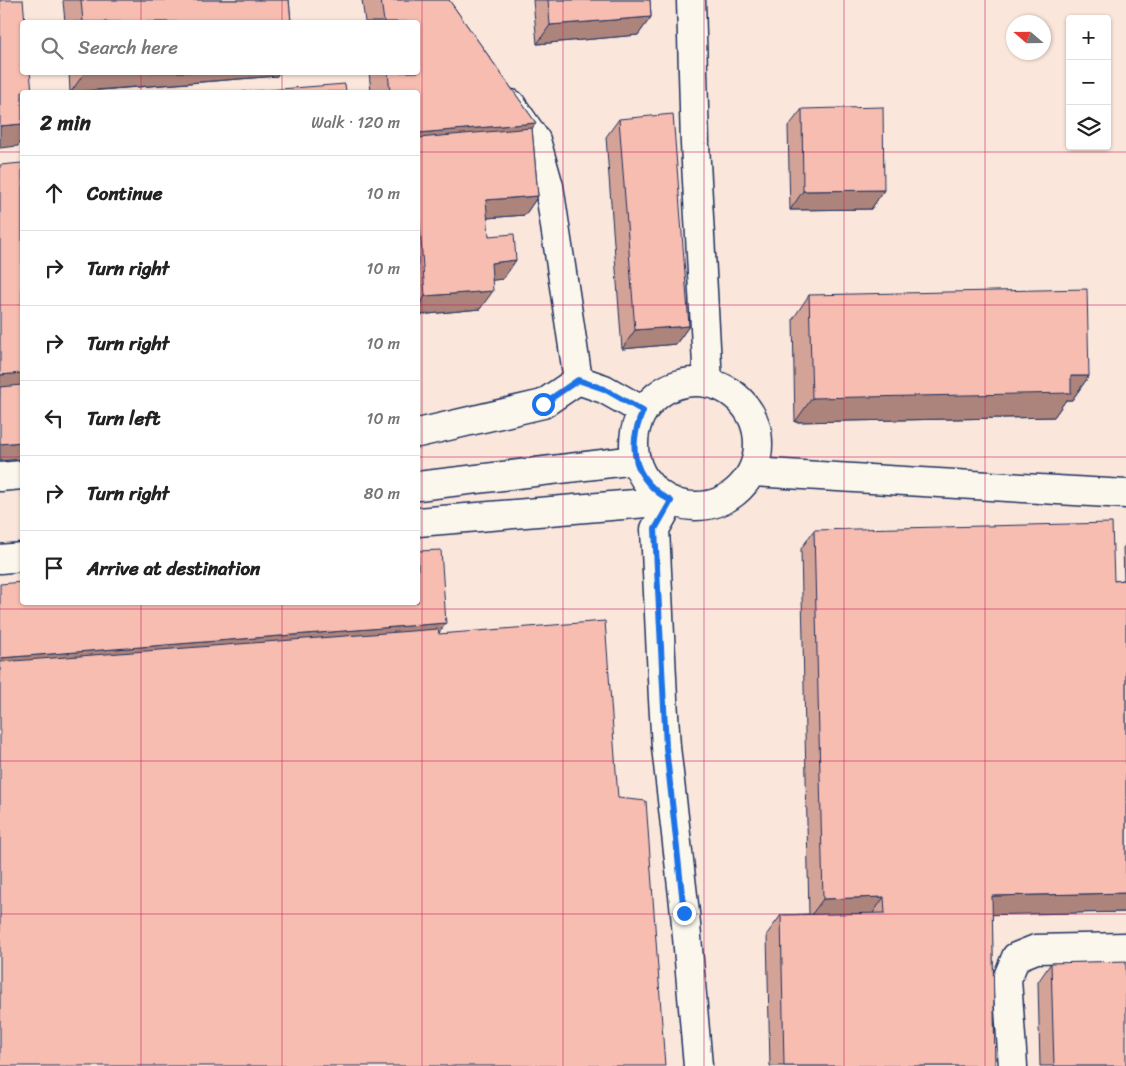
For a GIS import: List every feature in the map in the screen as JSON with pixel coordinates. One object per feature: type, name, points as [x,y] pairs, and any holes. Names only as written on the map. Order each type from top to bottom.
[{"type":"lane","points":[[691,0],[695,144],[708,383]]},
{"type":"lane","points":[[498,85],[536,140],[548,186],[578,380]]},
{"type":"lane","points":[[578,380],[604,389],[643,411]]},
{"type":"lane","points":[[420,433],[543,404],[578,380]]},
{"type":"lane","points":[[689,382],[708,383],[726,389],[741,400],[752,416],[758,435],[758,454],[752,472],[743,485],[731,496],[717,503],[702,506],[686,506],[671,501],[659,494],[649,485],[641,473],[636,460],[634,443],[636,426],[643,411],[656,397],[671,386],[689,382]]},
{"type":"lane","points":[[420,486],[636,460]]},
{"type":"lane","points":[[752,472],[1126,494]]},
{"type":"lane","points":[[0,478],[20,475]]},
{"type":"lane","points":[[420,522],[671,501]]},
{"type":"lane","points":[[671,501],[655,529],[662,689],[666,747],[698,1066]]},
{"type":"lane","points":[[0,559],[20,557]]},
{"type":"lane","points":[[1013,1066],[1008,979],[1016,957],[1036,949],[1126,947]]},
{"type":"building","points":[[0,0],[23,0],[25,20],[20,20],[20,75],[30,75],[32,90],[20,90],[20,124],[0,126]]},
{"type":"building","points":[[81,0],[289,0],[291,20],[83,20]]},
{"type":"building","points":[[381,0],[449,0],[536,123],[420,133],[420,90],[390,90],[388,75],[420,75],[420,20],[384,20]]},
{"type":"building","points":[[548,0],[650,0],[651,17],[550,25]]},
{"type":"building","points":[[345,84],[346,90],[268,90]]},
{"type":"building","points":[[883,107],[884,190],[803,191],[802,109]]},
{"type":"building","points":[[673,114],[689,326],[635,330],[619,119]]},
{"type":"building","points":[[532,128],[538,196],[486,200],[489,236],[514,234],[516,260],[491,263],[493,291],[425,296],[420,225],[420,138]]},
{"type":"building","points":[[20,163],[20,373],[0,375],[0,165]]},
{"type":"building","points":[[1087,289],[1089,376],[1071,376],[1071,393],[812,398],[809,295]]},
{"type":"building","points":[[20,385],[20,442],[0,444],[0,387]]},
{"type":"building","points":[[1112,523],[1114,581],[1126,580],[1126,893],[992,896],[995,1066],[784,1066],[781,915],[885,913],[884,897],[823,899],[814,530]]},
{"type":"building","points":[[441,550],[446,623],[0,658],[0,584],[20,582],[20,605],[420,605],[420,551]]},
{"type":"building","points":[[605,621],[618,798],[646,801],[665,1066],[0,1066],[0,662],[438,629],[439,634]]},
{"type":"building","points":[[1126,961],[1126,1066],[1054,1066],[1051,963]]},
{"type":"route","points":[[543,404],[578,380],[604,389],[643,411],[636,426],[634,443],[636,460],[641,473],[649,485],[671,501],[655,529],[666,747],[684,913]]}]
